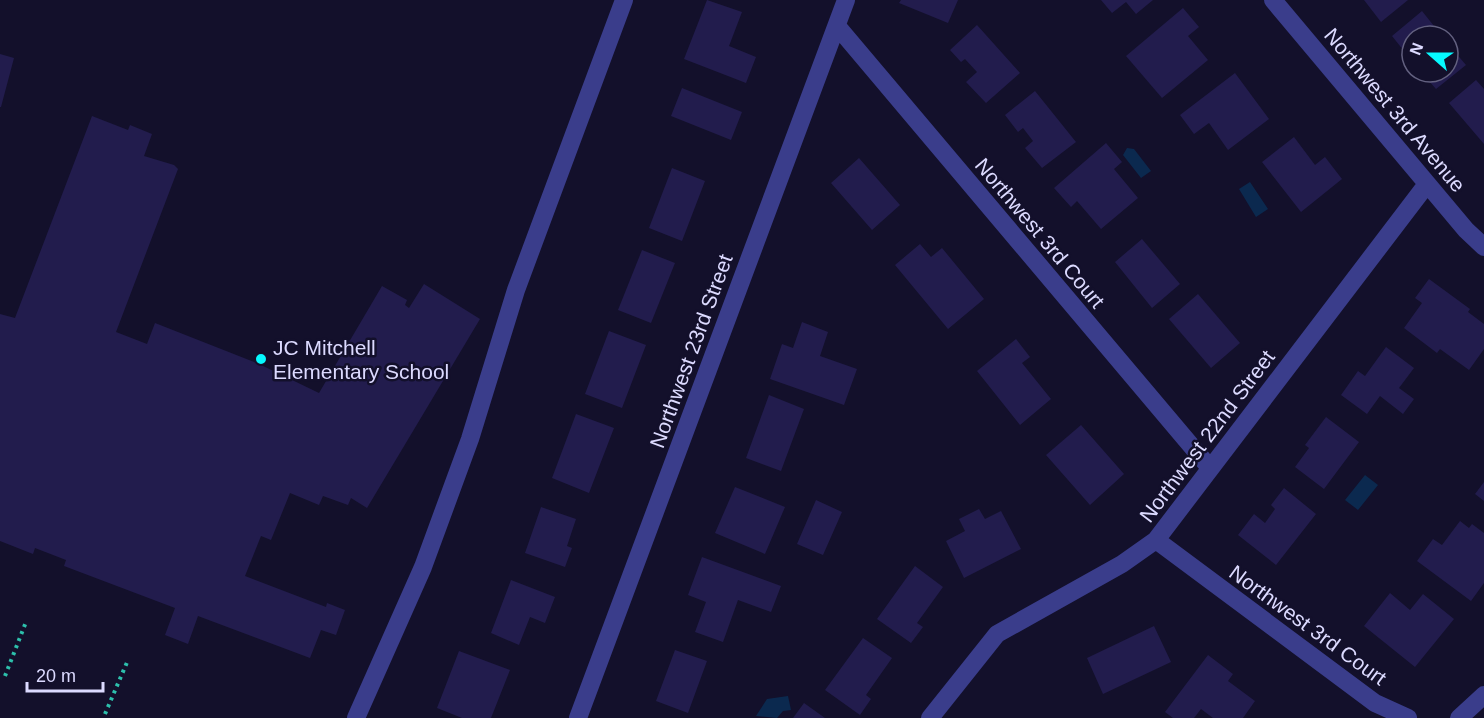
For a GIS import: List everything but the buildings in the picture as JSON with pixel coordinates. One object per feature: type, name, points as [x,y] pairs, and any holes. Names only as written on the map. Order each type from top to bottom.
[{"type":"street","points":[[356,718],[423,567],[470,439],[516,290],[624,0]]},
{"type":"street","name":"Northwest 3rd Avenue","points":[[1273,0],[1466,230],[1484,247]]},
{"type":"street","name":"Northwest 23rd Street","points":[[578,718],[845,1]]},
{"type":"street","name":"Northwest 3rd Court","points":[[837,26],[1210,468]]},
{"type":"street","name":"Northwest 22nd Street","points":[[930,718],[997,634],[1122,564],[1156,540],[1186,504],[1210,468],[1427,184]]},
{"type":"street","name":"Northwest 3rd Court","points":[[1156,540],[1375,703],[1407,718]]},
{"type":"street","points":[[1459,718],[1484,695]]},
{"type":"path","points":[[5,676],[26,622]]},
{"type":"path","points":[[105,714],[128,660]]},
{"type":"water","points":[[1127,148],[1134,149],[1151,171],[1141,178],[1123,155]]},
{"type":"water","points":[[1250,182],[1268,209],[1256,217],[1239,189]]},
{"type":"water","points":[[1365,475],[1378,485],[1358,510],[1345,500]]},
{"type":"water","points":[[788,696],[791,710],[783,711],[777,718],[756,716],[767,699]]},
{"type":"place","name":"JC Mitchell Elementary School","points":[[261,359]]}]
